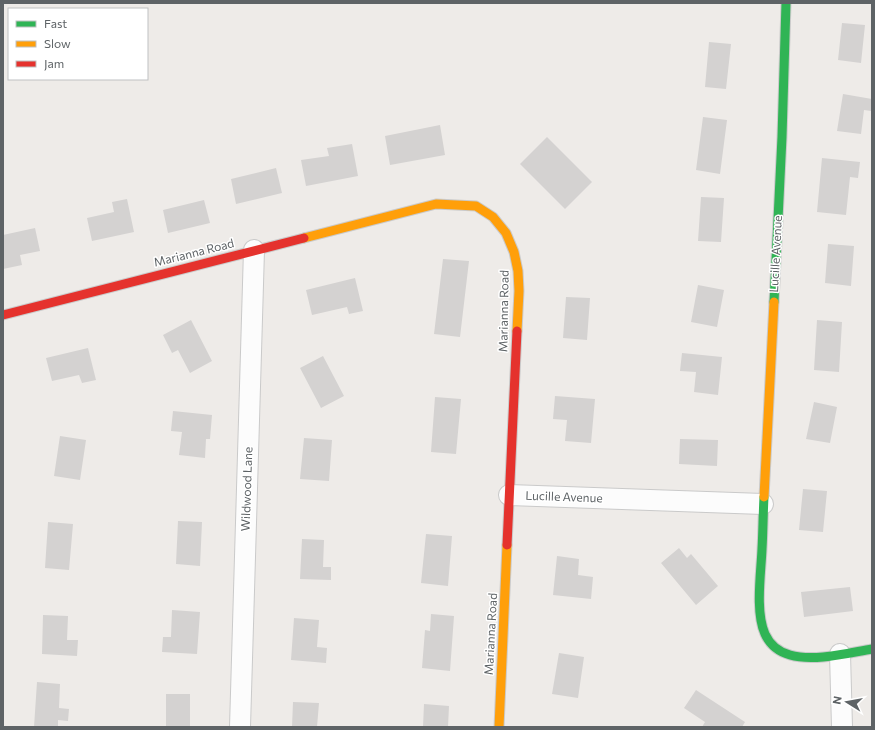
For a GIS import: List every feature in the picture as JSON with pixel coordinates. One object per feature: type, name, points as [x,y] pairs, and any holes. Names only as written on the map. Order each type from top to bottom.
[{"type":"street","name":"Lucille Avenue","points":[[786,3],[772,353],[763,504],[760,604],[761,623],[765,636],[772,646],[784,654],[798,657],[818,657],[872,648]]},
{"type":"street","name":"Marianna Road","points":[[3,315],[436,204],[476,206],[493,217],[506,233],[514,252],[518,272],[519,299],[499,727]]},
{"type":"street","name":"Wildwood Lane","points":[[240,727],[254,250]]},
{"type":"street","name":"Lucille Avenue","points":[[510,494],[763,504]]},
{"type":"street","points":[[840,654],[842,727]]},
{"type":"building","points":[[842,23],[865,25],[861,63],[838,60]]},
{"type":"building","points":[[709,42],[731,44],[726,89],[705,87]]},
{"type":"building","points":[[843,94],[872,99],[871,111],[864,110],[861,134],[837,131]]},
{"type":"building","points":[[703,117],[727,120],[720,174],[696,170]]},
{"type":"building","points":[[440,125],[445,155],[390,165],[385,136]]},
{"type":"building","points":[[547,137],[592,182],[565,209],[520,164]]},
{"type":"building","points":[[352,144],[358,176],[306,186],[301,160],[329,156],[327,148]]},
{"type":"building","points":[[822,158],[860,162],[858,178],[850,177],[846,215],[817,212]]},
{"type":"building","points":[[276,168],[282,193],[236,204],[231,179]]},
{"type":"building","points":[[701,197],[724,198],[721,242],[698,241]]},
{"type":"building","points":[[127,199],[134,232],[92,241],[87,218],[114,212],[112,202]]},
{"type":"building","points":[[204,200],[210,223],[168,233],[163,210]]},
{"type":"building","points":[[35,228],[40,251],[20,255],[22,265],[3,269],[3,235]]},
{"type":"building","points":[[828,244],[854,246],[851,286],[825,283]]},
{"type":"building","points":[[443,259],[469,261],[460,337],[434,334]]},
{"type":"building","points":[[355,278],[363,311],[349,314],[347,307],[312,315],[306,290]]},
{"type":"building","points":[[698,285],[724,290],[717,327],[691,322]]},
{"type":"building","points":[[566,297],[590,298],[587,340],[563,338]]},
{"type":"building","points":[[191,320],[212,361],[190,373],[178,350],[172,353],[163,335]]},
{"type":"building","points":[[817,320],[842,322],[839,372],[814,370]]},
{"type":"building","points":[[88,348],[96,380],[82,383],[79,375],[52,381],[46,358]]},
{"type":"building","points":[[682,353],[722,357],[718,395],[694,392],[696,372],[680,371]]},
{"type":"building","points":[[323,356],[344,396],[321,408],[300,368]]},
{"type":"building","points":[[555,396],[595,399],[591,443],[565,441],[567,420],[553,419]]},
{"type":"building","points":[[435,397],[461,399],[456,454],[431,452]]},
{"type":"building","points":[[814,402],[837,407],[830,443],[806,439]]},
{"type":"building","points":[[173,411],[212,415],[210,439],[206,439],[205,458],[179,455],[182,432],[171,431]]},
{"type":"building","points":[[60,436],[86,440],[80,480],[54,476]]},
{"type":"building","points":[[304,438],[332,440],[329,481],[300,479]]},
{"type":"building","points":[[680,439],[718,440],[717,466],[679,464]]},
{"type":"building","points":[[803,489],[827,491],[823,532],[799,530]]},
{"type":"building","points":[[178,521],[202,522],[200,566],[176,564]]},
{"type":"building","points":[[48,522],[73,524],[69,570],[45,568]]},
{"type":"building","points":[[426,534],[452,536],[448,586],[421,583]]},
{"type":"building","points":[[302,539],[324,540],[323,567],[331,567],[331,580],[300,579]]},
{"type":"building","points":[[679,548],[687,558],[691,554],[718,586],[696,605],[661,563]]},
{"type":"building","points":[[557,556],[579,559],[578,575],[593,577],[591,599],[553,595]]},
{"type":"building","points":[[850,587],[853,611],[804,617],[801,592]]},
{"type":"building","points":[[172,610],[200,612],[197,654],[162,652],[163,637],[171,637]]},
{"type":"building","points":[[431,614],[454,616],[450,671],[422,668],[425,630],[430,631]]},
{"type":"building","points":[[43,615],[68,616],[67,640],[78,640],[77,656],[42,654]]},
{"type":"building","points":[[294,618],[319,620],[317,647],[327,648],[326,663],[291,660]]},
{"type":"building","points":[[559,653],[584,657],[578,698],[552,694]]},
{"type":"building","points":[[37,682],[60,684],[59,708],[69,709],[68,721],[58,720],[58,727],[34,727]]},
{"type":"building","points":[[696,690],[745,722],[742,727],[702,727],[705,722],[684,708]]},
{"type":"building","points":[[166,694],[190,694],[190,727],[166,727]]},
{"type":"building","points":[[293,702],[319,703],[317,727],[292,727]]},
{"type":"building","points":[[424,704],[449,706],[448,727],[423,727]]},
{"type":"traffic: fast","points":[[774,302],[782,137],[786,3]]},
{"type":"traffic: fast","points":[[764,497],[759,604],[762,625],[769,642],[782,652],[799,657],[810,658],[872,649]]},
{"type":"traffic: slow","points":[[304,238],[436,204],[476,206],[493,217],[506,233],[514,252],[518,271],[519,291],[517,331]]},
{"type":"traffic: slow","points":[[764,497],[774,302]]},
{"type":"traffic: slow","points":[[499,727],[507,545]]},
{"type":"traffic: jam","points":[[3,315],[304,238]]},
{"type":"traffic: jam","points":[[507,545],[517,331]]}]
